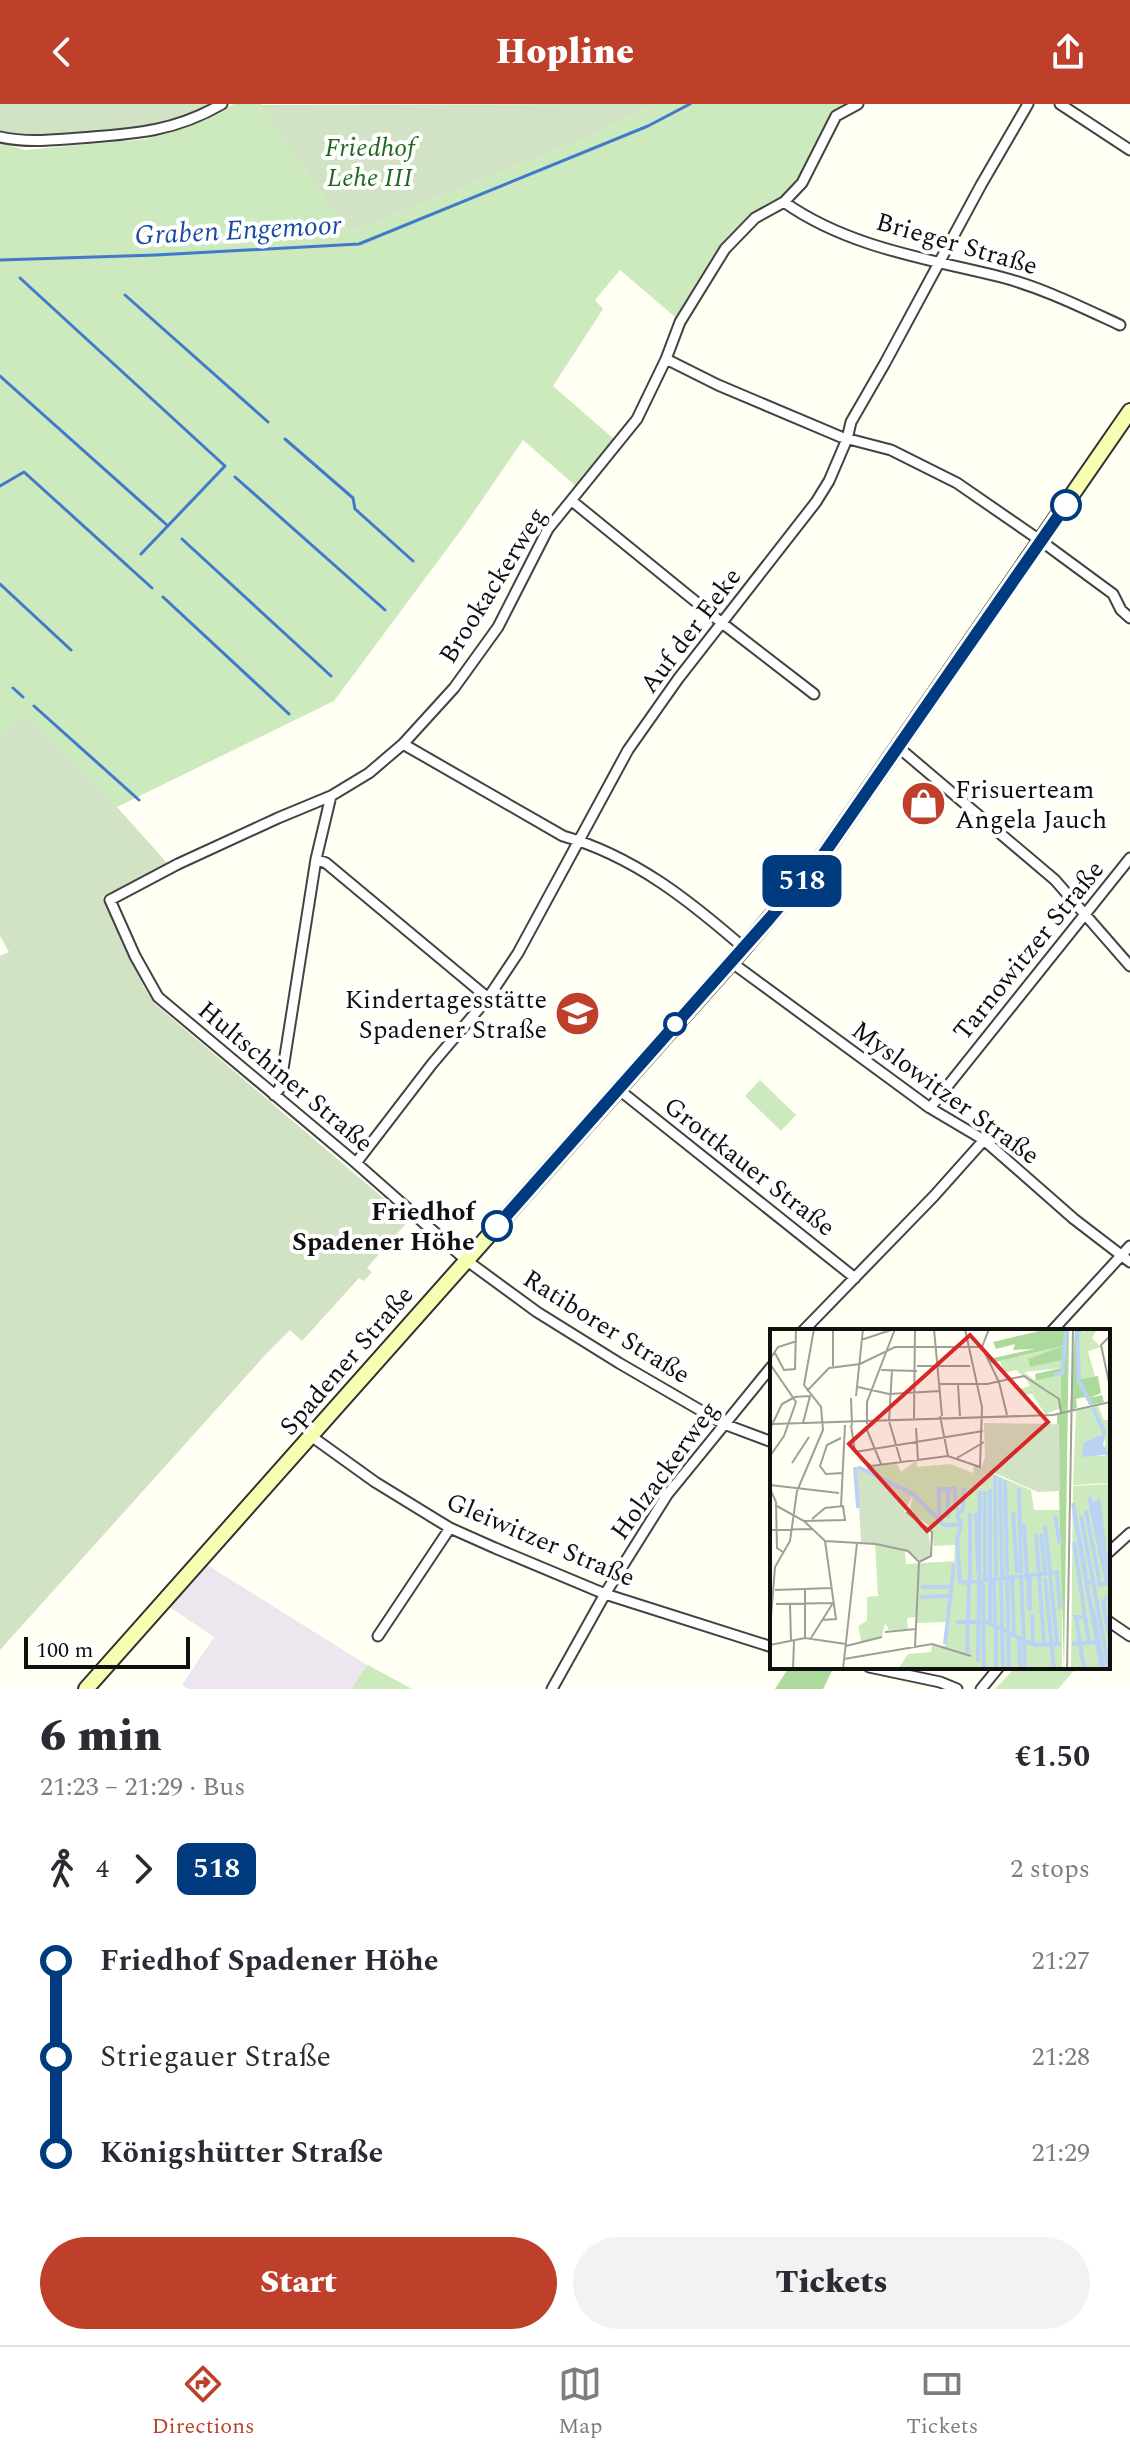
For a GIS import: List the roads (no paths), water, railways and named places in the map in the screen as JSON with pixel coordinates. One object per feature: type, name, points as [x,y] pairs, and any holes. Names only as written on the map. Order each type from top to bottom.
[{"type":"street","points":[[0,137],[22,142],[150,132],[204,114],[222,104]]},
{"type":"street","name":"Brookackerweg","points":[[110,900],[178,864],[331,796],[369,773],[403,744],[454,688],[498,627],[548,529],[637,419],[682,318],[725,249],[755,218],[784,202],[802,183],[836,116],[858,104]]},
{"type":"street","name":"Auf der Eeke","points":[[356,1163],[432,1064],[488,998],[518,953],[628,750],[678,679],[816,502],[829,481],[851,422],[1028,104]]},
{"type":"street","points":[[1060,104],[1130,150]]},
{"type":"street","name":"Brieger Straße","points":[[784,202],[805,216],[868,242],[938,264],[1003,278],[1051,293],[1120,325]]},
{"type":"street","points":[[666,359],[718,385],[847,439],[891,450],[957,483],[1113,594],[1121,610],[1130,618]]},
{"type":"street","name":"Spadener Straße","points":[[86,1689],[823,855],[1130,411]]},
{"type":"street","points":[[572,501],[814,694]]},
{"type":"street","points":[[403,744],[563,836],[654,876],[744,948]]},
{"type":"street","points":[[898,747],[1055,880],[1130,966]]},
{"type":"street","points":[[274,1095],[280,1088],[316,859],[331,796]]},
{"type":"street","name":"Tarnowitzer Straße","points":[[930,1108],[1130,858]]},
{"type":"street","points":[[316,859],[326,863],[488,998]]},
{"type":"street","name":"Hultschiner Straße","points":[[110,900],[135,956],[158,997],[466,1260]]},
{"type":"street","name":"Myslowitzer Straße","points":[[731,962],[930,1108],[984,1140],[1074,1219],[1126,1258]]},
{"type":"street","name":"Grottkauer Straße","points":[[618,1089],[855,1278]]},
{"type":"street","points":[[805,1329],[984,1140]]},
{"type":"street","points":[[1054,1329],[1126,1258],[1130,1246]]},
{"type":"street","name":"Ratiborer Straße","points":[[466,1260],[537,1312],[619,1363],[724,1424],[770,1441]]},
{"type":"street","name":"Holzackerweg","points":[[552,1689],[605,1594],[667,1495],[770,1368]]},
{"type":"street","name":"Gleiwitzer Straße","points":[[311,1436],[375,1482],[450,1528],[605,1594],[770,1646]]},
{"type":"street","points":[[378,1636],[450,1528]]},
{"type":"street","points":[[1110,1551],[1130,1533]]},
{"type":"street","points":[[1110,1622],[1130,1636]]},
{"type":"street","points":[[878,1669],[940,1682],[957,1689]]},
{"type":"street","points":[[981,1689],[997,1669]]},
{"type":"waterway","name":"Graben Engemoor","points":[[0,260],[359,244],[648,126],[690,104]]},
{"type":"waterway","points":[[20,278],[225,466],[141,554]]},
{"type":"waterway","points":[[125,295],[268,422]]},
{"type":"waterway","points":[[0,376],[168,526]]},
{"type":"waterway","points":[[285,439],[353,498],[355,509],[413,561]]},
{"type":"waterway","points":[[0,486],[24,472],[152,588]]},
{"type":"waterway","points":[[235,477],[385,610]]},
{"type":"waterway","points":[[182,539],[331,676]]},
{"type":"waterway","points":[[0,584],[71,650]]},
{"type":"waterway","points":[[163,597],[289,714]]},
{"type":"waterway","points":[[13,688],[23,697]]},
{"type":"waterway","points":[[34,706],[139,800]]},
{"type":"place","name":"Frisuerteam Angela Jauch","points":[[924,804]]},
{"type":"place","name":"Kindertagesstätte Spadener Straße","points":[[578,1014]]},
{"type":"place","name":"Friedhof Spadener Höhe","points":[[497,1226]]},
{"type":"park label","name":"Friedhof Lehe III","points":[[370,162]]}]
